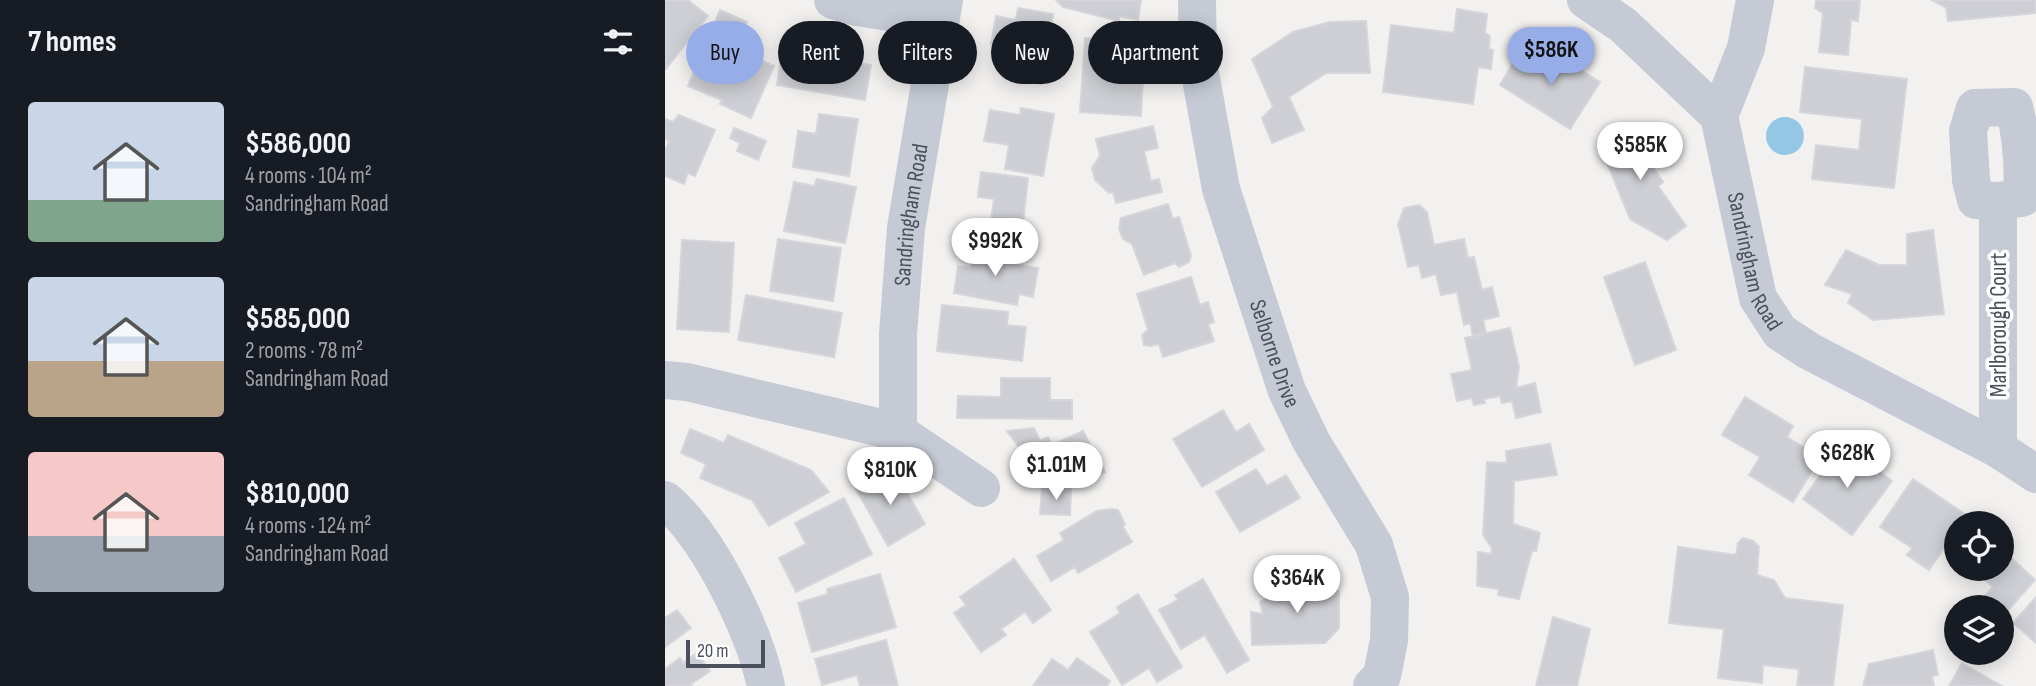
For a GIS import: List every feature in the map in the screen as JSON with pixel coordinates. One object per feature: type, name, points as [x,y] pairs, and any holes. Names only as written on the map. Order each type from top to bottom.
[{"type":"street","points":[[833,0],[857,7],[941,10]]},
{"type":"street","name":"Selborne Drive","points":[[1196,0],[1198,62],[1221,189],[1253,288],[1287,391],[1311,440],[1374,545],[1390,597],[1389,640],[1382,676],[1373,686]]},
{"type":"street","points":[[1586,0],[1623,25],[1719,116],[1746,48],[1755,0]]},
{"type":"street","name":"Sandringham Road","points":[[898,432],[900,293],[907,228],[941,10]]},
{"type":"street","name":"Sandringham Road","points":[[1719,116],[1758,298],[1780,331],[1809,351],[1998,449],[2036,474]]},
{"type":"street","name":"Marlborough Court","points":[[1998,201],[1998,449]]},
{"type":"street","points":[[665,380],[687,382],[898,432],[981,488]]},
{"type":"street","points":[[665,500],[678,511],[710,555],[728,588],[766,686]]},
{"type":"water","points":[[1785,117],[1799,122],[1804,136],[1799,150],[1785,155],[1771,150],[1766,136],[1771,122]]},
{"type":"building","points":[[665,0],[688,0],[708,16],[704,21],[686,21],[686,44],[665,70]]},
{"type":"building","points":[[1056,0],[1141,0],[1138,20],[1119,16],[1119,21],[1063,7]]},
{"type":"building","points":[[1816,0],[1860,0],[1858,21],[1851,20],[1848,55],[1819,52],[1823,13],[1815,8]]},
{"type":"building","points":[[1932,0],[2036,0],[2036,13],[1948,21],[1946,8]]},
{"type":"building","points":[[1018,8],[1053,14],[1052,21],[995,21],[996,16],[1016,20]]},
{"type":"building","points":[[1457,9],[1487,14],[1485,33],[1490,36],[1489,49],[1493,50],[1491,69],[1478,67],[1473,104],[1383,92],[1391,25],[1454,33]]},
{"type":"building","points":[[720,10],[745,21],[715,21]]},
{"type":"building","points":[[1366,21],[1370,73],[1326,73],[1289,97],[1304,130],[1272,143],[1262,118],[1273,107],[1252,59],[1293,32],[1330,22]]},
{"type":"building","points":[[1085,38],[1088,38],[1088,84],[1143,84],[1141,116],[1080,112]]},
{"type":"building","points":[[1522,48],[1556,70],[1563,59],[1600,82],[1570,129],[1500,85]]},
{"type":"building","points":[[764,62],[774,66],[751,118],[720,104],[722,100],[688,86],[764,84]]},
{"type":"building","points":[[864,64],[871,65],[865,100],[777,85],[778,79],[778,84],[864,84]]},
{"type":"building","points":[[1805,67],[1907,79],[1894,188],[1812,179],[1816,145],[1859,150],[1862,119],[1800,112]]},
{"type":"building","points":[[1021,108],[1054,114],[1043,176],[1005,169],[1009,145],[984,141],[990,110],[1020,115]]},
{"type":"building","points":[[819,114],[858,119],[849,176],[793,167],[798,131],[816,134]]},
{"type":"building","points":[[679,115],[715,130],[695,176],[688,173],[684,184],[665,176],[665,151],[669,141],[665,139],[665,119],[673,122]]},
{"type":"building","points":[[1642,124],[1658,164],[1654,169],[1663,182],[1658,186],[1686,226],[1667,240],[1630,219],[1598,141]]},
{"type":"building","points":[[1153,126],[1158,148],[1144,151],[1151,181],[1159,179],[1162,192],[1116,203],[1113,192],[1109,193],[1095,180],[1092,168],[1100,156],[1096,139]]},
{"type":"building","points":[[734,128],[766,141],[758,160],[737,151],[740,143],[730,138]]},
{"type":"building","points":[[981,172],[1028,178],[1022,232],[990,228],[994,199],[978,197]]},
{"type":"building","points":[[817,179],[856,187],[845,243],[784,231],[794,182],[814,186]]},
{"type":"building","points":[[1168,204],[1173,219],[1179,217],[1191,256],[1189,262],[1179,267],[1175,263],[1144,275],[1132,244],[1123,239],[1119,229],[1121,218]]},
{"type":"building","points":[[1419,205],[1427,212],[1434,245],[1464,239],[1468,258],[1474,257],[1482,290],[1492,287],[1499,316],[1483,320],[1486,333],[1473,336],[1470,323],[1464,325],[1457,292],[1441,295],[1436,274],[1422,278],[1419,265],[1408,267],[1398,224],[1404,208]]},
{"type":"building","points":[[1933,230],[1944,314],[1873,320],[1848,303],[1852,294],[1825,285],[1846,250],[1879,265],[1907,265],[1907,234]]},
{"type":"building","points":[[778,239],[841,248],[833,301],[770,291]]},
{"type":"building","points":[[682,240],[734,243],[729,332],[677,329]]},
{"type":"building","points":[[975,245],[1005,251],[1003,262],[1038,268],[1033,297],[1019,294],[1017,305],[954,293],[958,266],[971,268]]},
{"type":"building","points":[[1645,262],[1676,350],[1635,365],[1604,277]]},
{"type":"building","points":[[1191,277],[1200,305],[1208,302],[1214,322],[1208,324],[1214,341],[1163,357],[1159,344],[1144,345],[1142,335],[1148,330],[1137,294]]},
{"type":"building","points":[[746,295],[842,313],[834,357],[738,340]]},
{"type":"building","points":[[942,305],[1008,312],[1007,325],[1026,327],[1022,361],[937,351]]},
{"type":"building","points":[[1510,328],[1519,367],[1516,388],[1535,383],[1541,412],[1516,418],[1512,401],[1502,403],[1500,396],[1484,399],[1485,403],[1474,405],[1472,398],[1457,401],[1451,374],[1472,370],[1465,338]]},
{"type":"building","points":[[1001,378],[1050,378],[1050,400],[1072,400],[1072,419],[957,418],[958,396],[1001,397]]},
{"type":"building","points":[[1745,397],[1793,426],[1787,437],[1820,457],[1793,502],[1749,475],[1760,457],[1722,435]]},
{"type":"building","points":[[1223,410],[1236,432],[1249,424],[1264,450],[1202,487],[1173,439]]},
{"type":"building","points":[[1034,428],[1040,441],[1048,437],[1052,445],[1083,431],[1105,472],[1081,482],[1066,476],[1057,480],[1046,459],[1027,458],[1007,431]]},
{"type":"building","points":[[690,429],[724,443],[728,435],[811,470],[829,492],[769,526],[752,500],[700,478],[706,464],[681,453]]},
{"type":"building","points":[[1550,444],[1557,475],[1514,481],[1513,524],[1540,533],[1536,551],[1532,551],[1519,599],[1498,595],[1499,589],[1477,586],[1478,552],[1491,554],[1492,548],[1483,535],[1487,462],[1507,463],[1506,451]]},
{"type":"building","points":[[1843,444],[1892,481],[1852,535],[1803,499]]},
{"type":"building","points":[[893,468],[925,524],[888,546],[856,489]]},
{"type":"building","points":[[1256,469],[1267,486],[1286,475],[1300,498],[1240,532],[1216,492]]},
{"type":"building","points":[[1913,479],[1960,511],[1944,511],[1944,548],[1929,570],[1907,555],[1912,548],[1880,527]]},
{"type":"building","points":[[1042,488],[1071,489],[1070,515],[1040,514]]},
{"type":"building","points":[[844,498],[872,554],[796,592],[779,558],[806,544],[795,523]]},
{"type":"building","points":[[1118,510],[1125,524],[1123,527],[1132,542],[1078,573],[1075,567],[1051,581],[1037,556],[1064,540],[1060,533],[1097,511]]},
{"type":"building","points":[[1743,538],[1753,541],[1759,547],[1757,575],[1774,580],[1785,598],[1843,605],[1833,686],[1797,686],[1799,669],[1763,665],[1762,683],[1718,678],[1724,629],[1669,623],[1678,547],[1736,555],[1738,543]]},
{"type":"building","points":[[1014,559],[1051,610],[1033,623],[1025,612],[1001,629],[1006,635],[981,652],[954,613],[966,605],[960,597]]},
{"type":"building","points":[[2014,560],[2035,580],[2014,604],[2014,595],[1986,595],[1993,587],[1987,581],[2014,581]]},
{"type":"building","points":[[880,574],[896,627],[812,652],[798,603],[828,594],[827,589]]},
{"type":"building","points":[[1305,576],[1339,592],[1339,628],[1325,643],[1252,645],[1251,612],[1263,614],[1260,602]]},
{"type":"building","points":[[1203,579],[1249,660],[1227,673],[1205,635],[1181,649],[1159,610],[1178,600],[1175,595]]},
{"type":"building","points":[[1138,594],[1182,667],[1157,682],[1149,668],[1122,685],[1090,632],[1120,613],[1117,607]]},
{"type":"building","points":[[2036,597],[2036,643],[2014,622]]},
{"type":"building","points":[[677,610],[691,628],[665,647],[665,618]]},
{"type":"building","points":[[1553,617],[1590,629],[1577,686],[1536,686]]},
{"type":"building","points":[[886,640],[898,686],[860,686],[857,675],[822,685],[815,659]]},
{"type":"building","points":[[1933,650],[1938,675],[1932,676],[1934,686],[1863,686],[1869,664]]},
{"type":"building","points":[[697,653],[710,671],[691,684],[692,686],[665,686],[665,669],[680,658],[683,663]]},
{"type":"building","points":[[1077,658],[1110,681],[1107,686],[1033,686],[1052,659],[1068,670]]},
{"type":"building","points":[[1961,665],[1965,665],[2002,686],[1949,686]]}]
